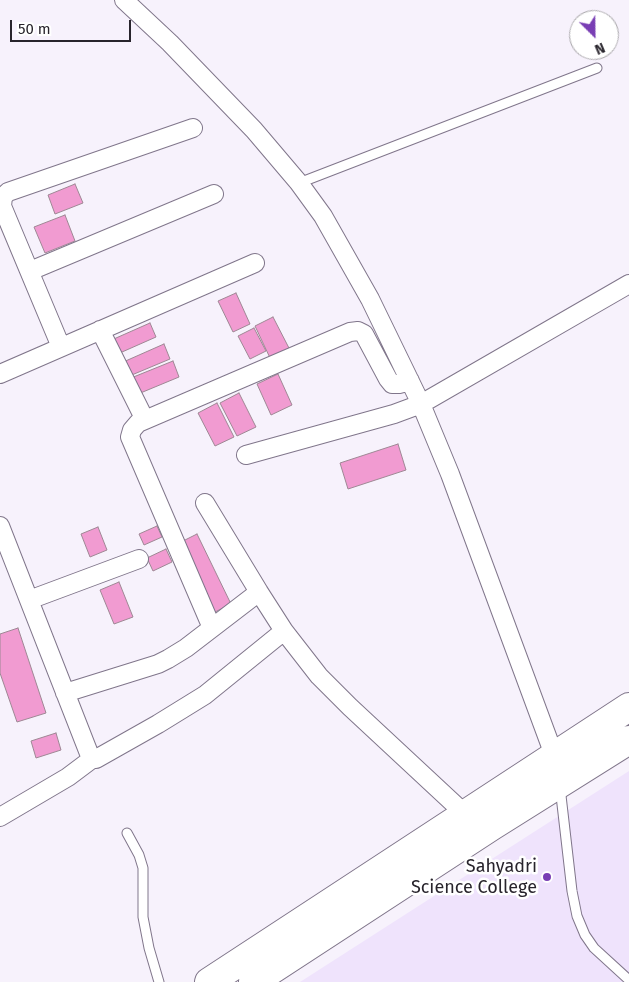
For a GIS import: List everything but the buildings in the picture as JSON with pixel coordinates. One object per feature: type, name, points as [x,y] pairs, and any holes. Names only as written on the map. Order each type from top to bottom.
[{"type":"highway","points":[[253,982],[465,814],[629,707]]},
{"type":"highway","points":[[209,982],[559,784],[629,740]]},
{"type":"street","points":[[124,0],[170,43],[254,130],[323,216],[333,233],[370,299],[422,404],[450,474],[554,756]]},
{"type":"street","points":[[62,348],[2,206],[4,198],[8,192],[193,128]]},
{"type":"street","points":[[30,271],[214,194]]},
{"type":"street","points":[[0,374],[255,263]]},
{"type":"street","points":[[246,455],[394,414],[422,404],[629,284]]},
{"type":"street","points":[[100,330],[145,420]]},
{"type":"street","points":[[212,628],[130,438],[132,430],[138,423],[350,332],[358,331],[364,334],[392,384],[410,381]]},
{"type":"street","points":[[205,503],[284,631],[319,676],[465,814]]},
{"type":"street","points":[[0,526],[92,759]]},
{"type":"street","points":[[29,600],[139,559]]},
{"type":"street","points":[[65,693],[158,664],[168,659],[186,648],[259,592]]},
{"type":"street","points":[[0,826],[2,821],[0,816],[68,777],[92,759],[96,759],[150,729],[205,695],[284,631]]},
{"type":"lane","points":[[298,184],[597,68]]},
{"type":"lane","points":[[559,784],[576,916],[594,948],[629,980]]},
{"type":"lane","points":[[127,833],[139,855],[143,868],[143,916],[149,948],[159,982]]},
{"type":"shaded area","name":"Sahyadri Science College","points":[[629,771],[629,982],[300,982]]},
{"type":"place","name":"Sahyadri Science College","points":[[547,877]]}]
